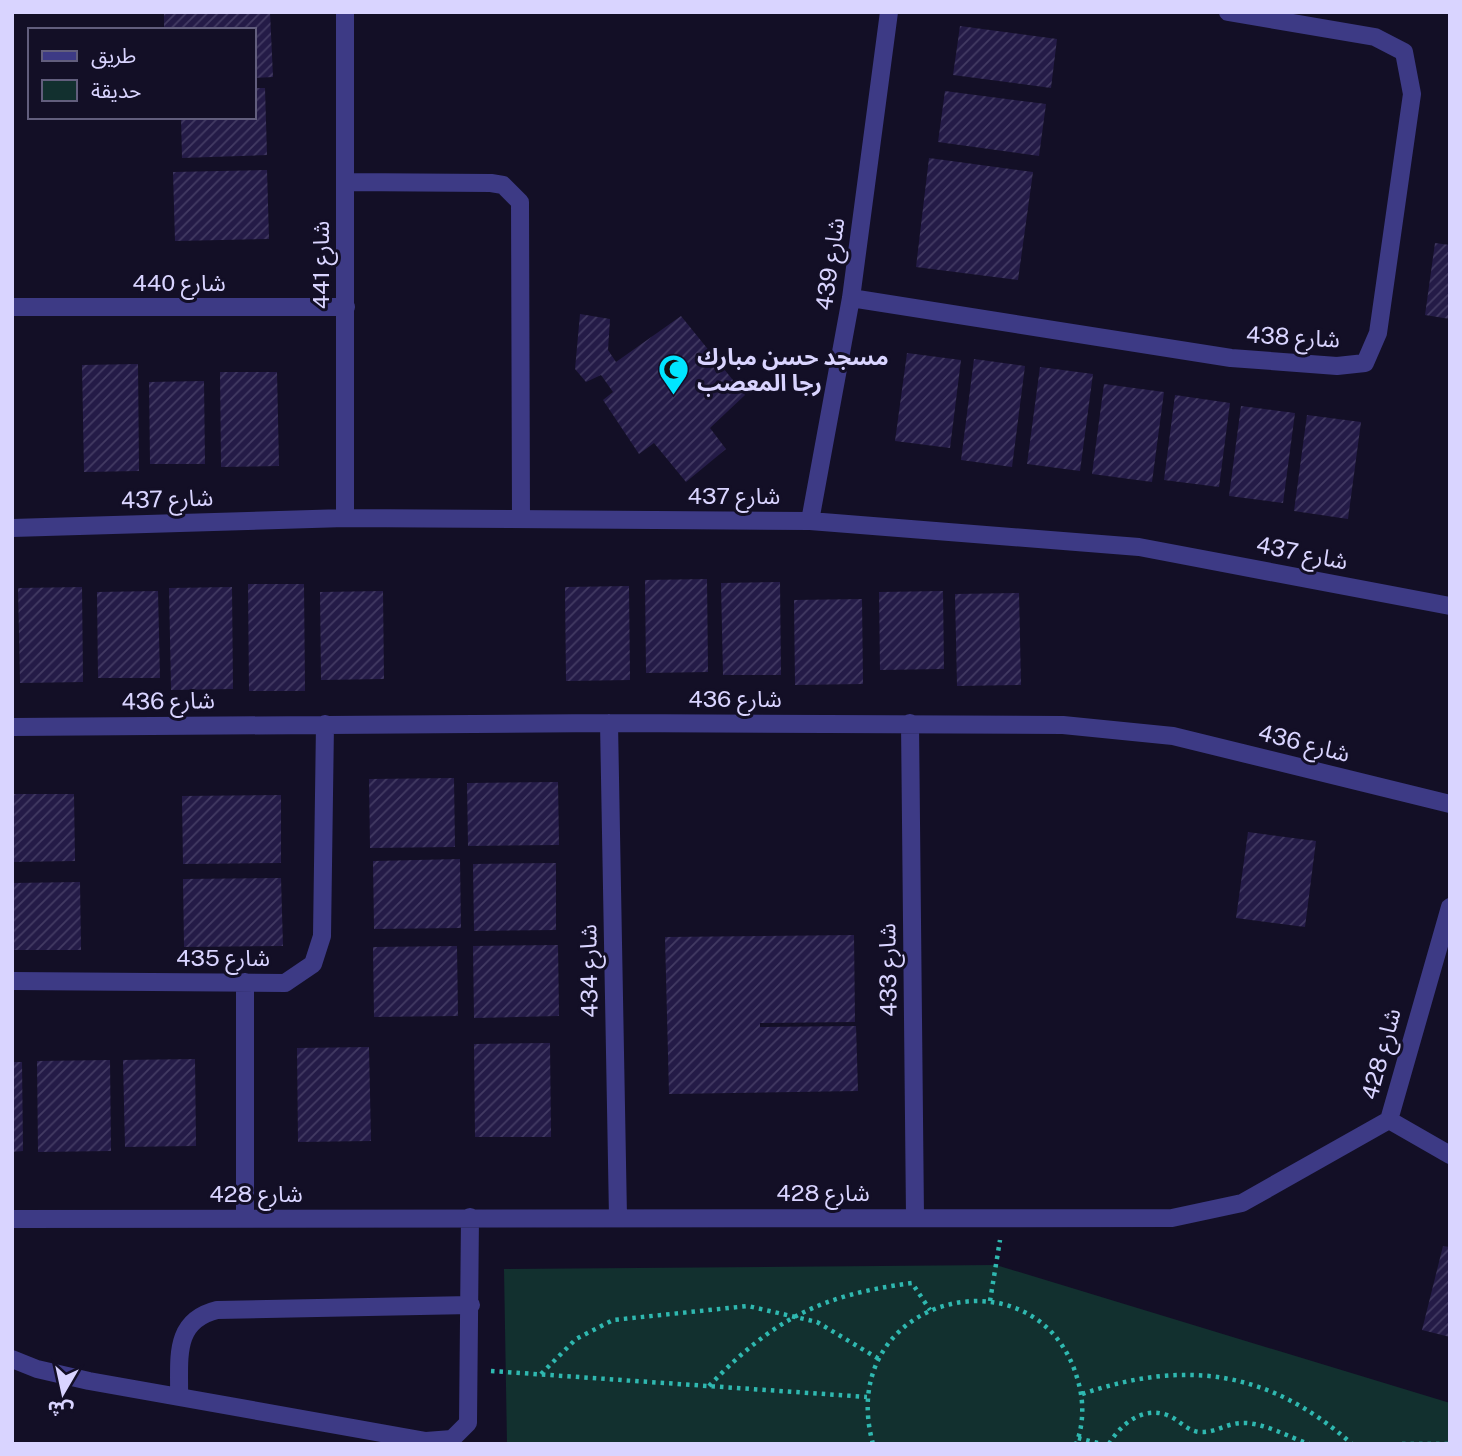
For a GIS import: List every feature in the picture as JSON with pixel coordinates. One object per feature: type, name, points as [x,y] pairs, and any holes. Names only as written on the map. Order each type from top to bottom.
[{"type":"street","name":"شارع 441","points":[[345,12],[345,518]]},
{"type":"street","name":"شارع 439","points":[[810,521],[851,298],[889,12]]},
{"type":"street","name":"شارع 438","points":[[851,298],[1231,358],[1337,366],[1365,363],[1378,333],[1412,94],[1404,52],[1375,37],[1228,12]]},
{"type":"street","points":[[345,182],[491,183],[503,185],[520,202],[521,519]]},
{"type":"street","name":"شارع 440","points":[[12,307],[346,307]]},
{"type":"street","name":"شارع 437","points":[[12,528],[345,518],[810,521],[1139,547],[1450,606]]},
{"type":"street","name":"شارع 436","points":[[12,727],[608,723],[1063,725],[1172,736],[1450,804]]},
{"type":"street","name":"شارع 434","points":[[608,723],[618,1217]]},
{"type":"street","name":"شارع 433","points":[[910,723],[915,1217]]},
{"type":"street","name":"شارع 435","points":[[12,981],[285,983],[313,964],[322,936],[325,724]]},
{"type":"street","name":"شارع 428","points":[[12,1219],[1172,1218],[1242,1203],[1389,1119],[1450,907]]},
{"type":"street","points":[[245,982],[245,1218]]},
{"type":"street","points":[[1389,1119],[1450,1155]]},
{"type":"street","points":[[12,1359],[37,1369],[179,1397],[426,1441],[452,1438],[468,1423],[471,1370],[470,1217]]},
{"type":"street","points":[[179,1397],[183,1335],[191,1322],[203,1314],[217,1310],[471,1304]]},
{"type":"path","points":[[990,1301],[1003,1218]]},
{"type":"path","points":[[709,1386],[742,1352],[796,1316],[821,1303],[866,1289],[912,1283],[930,1310]]},
{"type":"path","points":[[873,1444],[867,1422],[867,1397],[873,1370],[887,1345],[906,1325],[930,1310],[959,1301],[990,1301],[1017,1309],[1041,1323],[1061,1343],[1074,1366],[1082,1394],[1077,1441],[1102,1444]]},
{"type":"path","points":[[540,1374],[576,1339],[612,1320],[748,1306],[817,1322],[879,1359]]},
{"type":"path","points":[[471,1370],[867,1397]]},
{"type":"path","points":[[1082,1394],[1123,1380],[1209,1375],[1251,1384],[1291,1399],[1328,1422],[1352,1444]]},
{"type":"path","points":[[1109,1444],[1117,1429],[1133,1418],[1150,1413],[1167,1415],[1184,1427],[1199,1432],[1245,1422],[1309,1444]]},
{"type":"path","points":[[1402,1444],[1448,1444]]},
{"type":"green space","points":[[996,1265],[1450,1403],[1450,1444],[507,1444],[504,1269]]},
{"type":"building","points":[[164,12],[270,12],[273,77],[256,78],[256,28],[164,28]]},
{"type":"building","points":[[960,26],[1057,39],[1051,88],[953,75]]},
{"type":"building","points":[[256,88],[265,88],[267,155],[182,158],[181,119],[256,119]]},
{"type":"building","points":[[945,91],[1046,104],[1039,156],[938,142]]},
{"type":"building","points":[[929,158],[1033,172],[1018,280],[916,267]]},
{"type":"building","points":[[267,170],[269,239],[175,241],[173,172]]},
{"type":"building","points":[[1435,243],[1450,245],[1450,319],[1425,315]]},
{"type":"building","name":"مسجد حسن مبارك رجا المعصب","points":[[580,314],[610,319],[608,350],[616,362],[681,316],[745,395],[710,428],[726,449],[686,482],[654,443],[639,454],[603,400],[613,392],[601,375],[586,382],[575,369]]},
{"type":"building","points":[[907,353],[961,360],[950,448],[895,441]]},
{"type":"building","points":[[974,359],[1025,366],[1012,467],[961,460]]},
{"type":"building","points":[[138,364],[139,471],[84,472],[82,365]]},
{"type":"building","points":[[1040,367],[1093,374],[1080,471],[1027,464]]},
{"type":"building","points":[[220,372],[277,372],[279,466],[221,467]]},
{"type":"building","points":[[204,381],[205,464],[150,464],[149,382]]},
{"type":"building","points":[[1104,384],[1164,392],[1152,482],[1092,474]]},
{"type":"building","points":[[1175,395],[1230,403],[1219,487],[1164,480]]},
{"type":"building","points":[[1241,406],[1295,413],[1283,503],[1229,496]]},
{"type":"building","points":[[1307,415],[1361,422],[1348,519],[1294,511]]},
{"type":"building","points":[[707,579],[708,672],[646,673],[645,580]]},
{"type":"building","points":[[780,582],[781,675],[723,675],[721,583]]},
{"type":"building","points":[[248,584],[304,584],[305,691],[249,691]]},
{"type":"building","points":[[629,586],[630,680],[566,681],[565,587]]},
{"type":"building","points":[[82,587],[83,682],[20,683],[18,588]]},
{"type":"building","points":[[232,587],[233,689],[171,690],[169,588]]},
{"type":"building","points":[[158,591],[160,678],[98,678],[97,592]]},
{"type":"building","points":[[383,591],[384,679],[321,680],[320,592]]},
{"type":"building","points":[[943,591],[944,669],[880,670],[879,592]]},
{"type":"building","points":[[1019,593],[1021,685],[957,686],[955,594]]},
{"type":"building","points":[[862,599],[863,684],[795,685],[794,600]]},
{"type":"building","points":[[454,778],[455,847],[370,848],[369,779]]},
{"type":"building","points":[[558,782],[559,845],[468,846],[467,783]]},
{"type":"building","points":[[12,794],[74,794],[75,861],[12,862]]},
{"type":"building","points":[[281,795],[281,863],[183,864],[182,796]]},
{"type":"building","points":[[1248,832],[1316,841],[1305,927],[1236,918]]},
{"type":"building","points":[[460,859],[461,928],[374,929],[373,861]]},
{"type":"building","points":[[556,863],[556,930],[474,931],[473,864]]},
{"type":"building","points":[[281,878],[283,946],[184,947],[183,879]]},
{"type":"building","points":[[80,882],[81,950],[12,950],[12,883]]},
{"type":"building","points":[[854,935],[855,1022],[760,1023],[760,1027],[856,1026],[858,1091],[669,1094],[665,937]]},
{"type":"building","points":[[558,945],[559,1016],[474,1018],[473,946]]},
{"type":"building","points":[[457,946],[458,1016],[374,1017],[373,947]]},
{"type":"building","points":[[550,1043],[551,1137],[475,1137],[474,1044]]},
{"type":"building","points":[[369,1047],[371,1141],[298,1142],[297,1048]]},
{"type":"building","points":[[195,1059],[196,1146],[125,1147],[123,1060]]},
{"type":"building","points":[[110,1060],[111,1151],[38,1152],[37,1061]]},
{"type":"building","points":[[12,1062],[22,1062],[23,1151],[12,1152]]},
{"type":"building","points":[[1443,1246],[1450,1247],[1450,1337],[1422,1330]]},
{"type":"place","name":"مسجد حسن مبارك رجا المعصب","points":[[674,397]]}]
